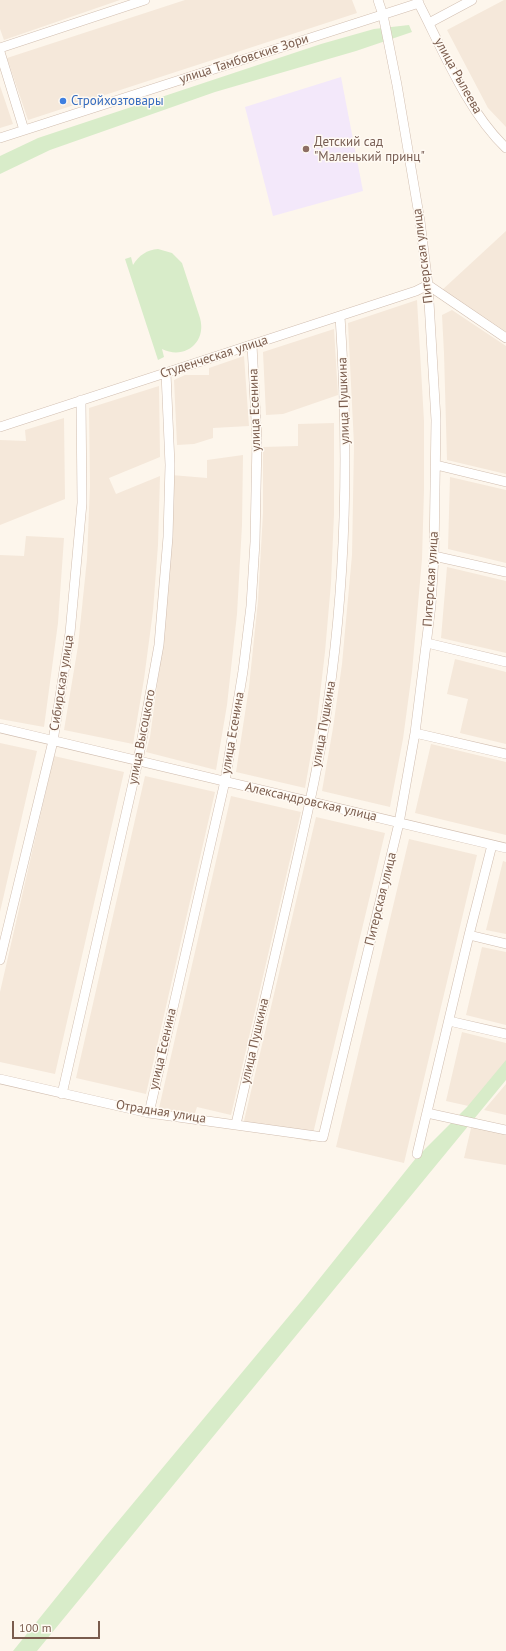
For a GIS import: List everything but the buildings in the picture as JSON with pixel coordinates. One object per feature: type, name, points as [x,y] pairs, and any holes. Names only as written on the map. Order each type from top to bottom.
[{"type":"street","points":[[0,48],[145,0]]},
{"type":"street","name":"Питерская улица","points":[[323,1137],[399,823],[415,733],[427,643],[434,556],[436,412],[428,285],[410,157],[383,15],[378,0]]},
{"type":"street","points":[[429,23],[472,0]]},
{"type":"street","name":"улица Тамбовские Зори","points":[[0,138],[383,15],[418,1]]},
{"type":"street","name":"улица Рылеева","points":[[418,1],[470,102],[486,125],[506,148]]},
{"type":"street","points":[[0,52],[24,130]]},
{"type":"street","points":[[428,285],[506,338]]},
{"type":"street","name":"Студенческая улица","points":[[0,427],[416,291],[428,285]]},
{"type":"street","name":"улица Пушкина","points":[[236,1124],[310,802],[332,676],[342,564],[346,488],[343,362],[340,316]]},
{"type":"street","name":"улица Есенина","points":[[149,1113],[225,781],[242,679],[251,606],[255,542],[257,440],[252,345]]},
{"type":"street","name":"улица Высоцкого","points":[[62,1094],[138,761],[159,645],[167,544],[170,465],[166,373]]},
{"type":"street","name":"Сибирская улица","points":[[0,960],[53,741],[70,633],[82,503],[81,400]]},
{"type":"street","points":[[436,465],[506,482]]},
{"type":"street","points":[[434,556],[506,572]]},
{"type":"street","points":[[427,643],[506,662]]},
{"type":"street","name":"Александровская улица","points":[[0,728],[506,848]]},
{"type":"street","points":[[415,733],[506,754]]},
{"type":"street","points":[[418,1154],[469,935],[492,845]]},
{"type":"street","points":[[469,935],[506,944]]},
{"type":"street","points":[[449,1021],[506,1034]]},
{"type":"street","name":"Отрадная улица","points":[[0,1079],[149,1113],[323,1137]]},
{"type":"street","points":[[427,1113],[506,1130]]},
{"type":"shaded area","points":[[0,0],[120,0],[4,40],[0,29]]},
{"type":"shaded area","points":[[185,0],[352,0],[357,13],[28,120],[7,58]]},
{"type":"shaded area","points":[[506,0],[506,127],[488,108],[447,30]]},
{"type":"shaded area","name":"Детский сад \"Маленький принц\"","points":[[341,77],[363,191],[273,216],[245,107]]},
{"type":"shaded area","points":[[0,86],[13,124],[0,128]]},
{"type":"shaded area","points":[[506,231],[506,336],[441,291]]},
{"type":"shaded area","points":[[417,300],[424,421],[422,559],[412,672],[403,739],[390,807],[322,791],[342,664],[352,555],[354,445],[348,323]]},
{"type":"shaded area","points":[[452,310],[506,346],[506,474],[447,460],[442,315]]},
{"type":"shaded area","points":[[334,329],[338,395],[283,414],[266,415],[263,352]]},
{"type":"shaded area","points":[[244,356],[249,426],[213,428],[213,438],[194,444],[177,445],[174,380],[185,375],[209,375],[209,368]]},
{"type":"shaded area","points":[[159,386],[160,457],[109,478],[116,494],[160,476],[158,545],[153,611],[144,679],[133,744],[64,730],[78,646],[87,559],[90,486],[89,408]]},
{"type":"shaded area","points":[[64,418],[65,499],[0,525],[0,440],[26,441],[25,430]]},
{"type":"shaded area","points":[[334,423],[334,514],[331,583],[317,720],[305,788],[236,772],[249,687],[258,601],[263,513],[263,447],[298,446],[298,424]]},
{"type":"shaded area","points":[[243,455],[242,525],[237,614],[227,705],[216,770],[146,752],[150,737],[162,649],[171,475],[207,478],[207,460]]},
{"type":"shaded area","points":[[450,477],[506,490],[506,563],[448,549]]},
{"type":"shaded area","points":[[26,536],[64,538],[58,623],[44,727],[0,719],[0,555],[24,556]]},
{"type":"shaded area","points":[[447,567],[506,581],[506,653],[441,638]]},
{"type":"shaded area","points":[[455,659],[506,672],[506,744],[460,733],[468,699],[447,694]]},
{"type":"shaded area","points":[[0,743],[37,751],[0,912]]},
{"type":"shaded area","points":[[431,744],[506,762],[506,835],[415,813]]},
{"type":"shaded area","points":[[54,756],[124,772],[55,1074],[0,1062],[0,992]]},
{"type":"shaded area","points":[[145,776],[215,792],[146,1094],[76,1078]]},
{"type":"shaded area","points":[[231,796],[301,812],[231,1115],[197,1107],[194,1116],[159,1108]]},
{"type":"shaded area","points":[[316,817],[385,833],[311,1142],[243,1125]]},
{"type":"shaded area","points":[[409,839],[477,855],[404,1163],[336,1147]]},
{"type":"shaded area","points":[[503,861],[506,862],[506,934],[486,930]]},
{"type":"shaded area","points":[[482,947],[506,952],[506,1025],[466,1015]]},
{"type":"shaded area","points":[[462,1032],[506,1043],[506,1069],[473,1107],[446,1101]]},
{"type":"shaded area","points":[[506,1084],[506,1115],[484,1110]]},
{"type":"shaded area","points":[[472,1124],[506,1132],[506,1165],[464,1158]]},
{"type":"green space","points":[[409,25],[412,32],[356,51],[215,92],[50,150],[0,174],[0,156],[38,138],[321,44],[374,29]]},
{"type":"green space","points":[[158,249],[172,253],[182,263],[200,318],[201,327],[197,342],[192,347],[186,351],[178,352],[170,352],[162,349],[164,357],[158,360],[125,259],[131,257],[133,265],[138,258],[144,254]]},
{"type":"green space","points":[[506,1060],[506,1080],[37,1651],[13,1651],[105,1537],[304,1298],[416,1158],[467,1107]]},
{"type":"place","name":"Стройхозтовары","points":[[63,101]]},
{"type":"place","name":"Детский сад \"Маленький принц\"","points":[[306,149]]}]
